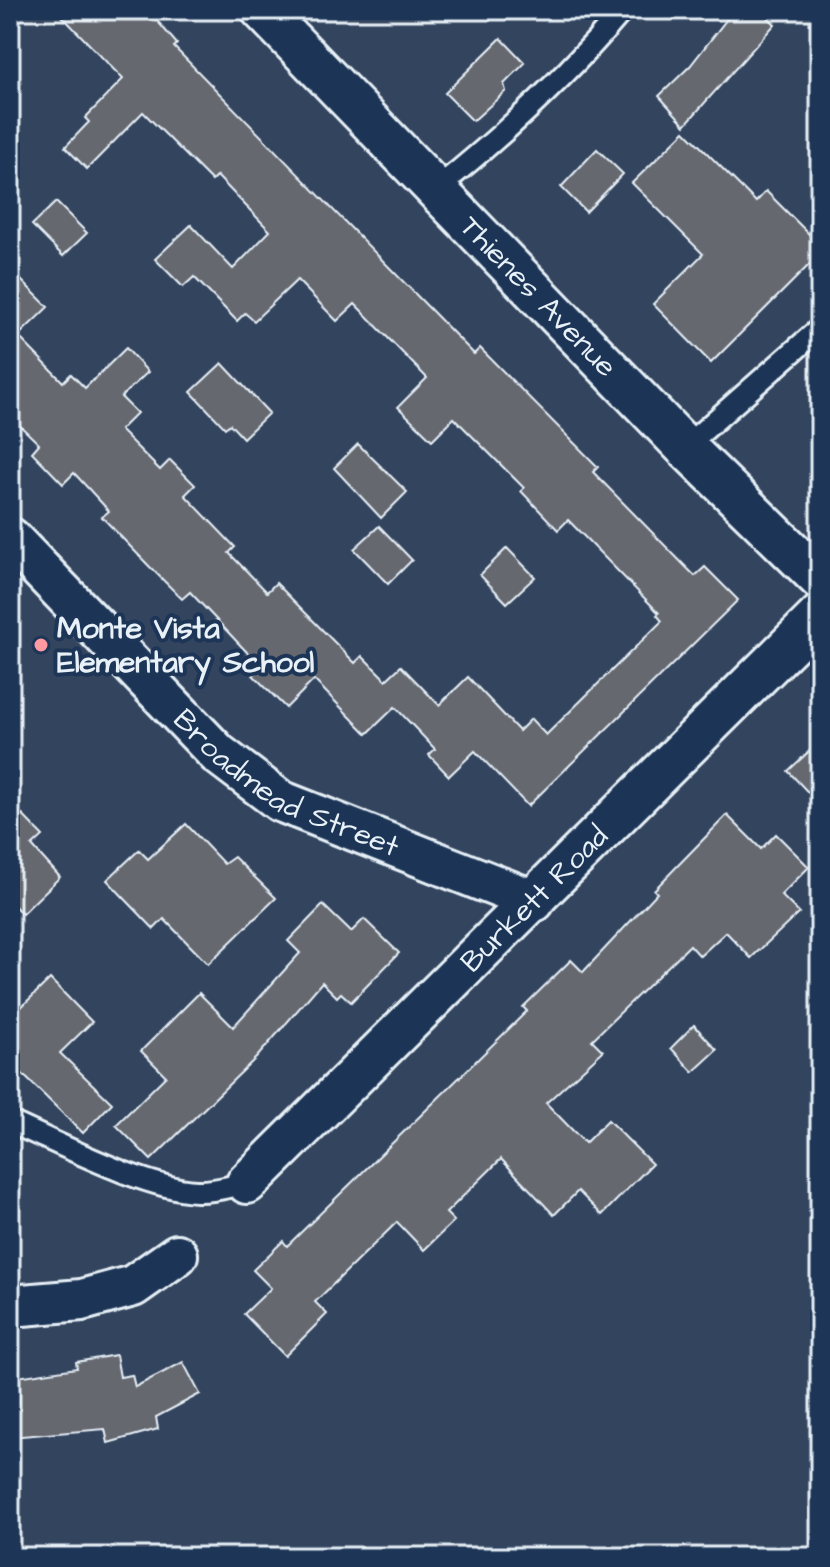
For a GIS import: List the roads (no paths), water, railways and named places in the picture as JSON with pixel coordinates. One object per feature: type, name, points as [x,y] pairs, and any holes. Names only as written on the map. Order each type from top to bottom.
[{"type":"street","name":"Thienes Avenue","points":[[262,10],[685,447],[820,579]]},
{"type":"street","name":"Broadmead Street","points":[[10,538],[218,754],[280,801],[534,901]]},
{"type":"street","name":"Burkett Road","points":[[247,1183],[820,615]]},
{"type":"street","points":[[10,1306],[82,1300],[133,1286],[177,1255]]},
{"type":"lane","points":[[435,190],[505,134],[584,56],[623,10]]},
{"type":"lane","points":[[685,447],[820,328]]},
{"type":"lane","points":[[10,1122],[92,1157],[174,1186],[199,1191],[247,1183]]},
{"type":"place","name":"Monte Vista Elementary School","points":[[41,645]]}]
